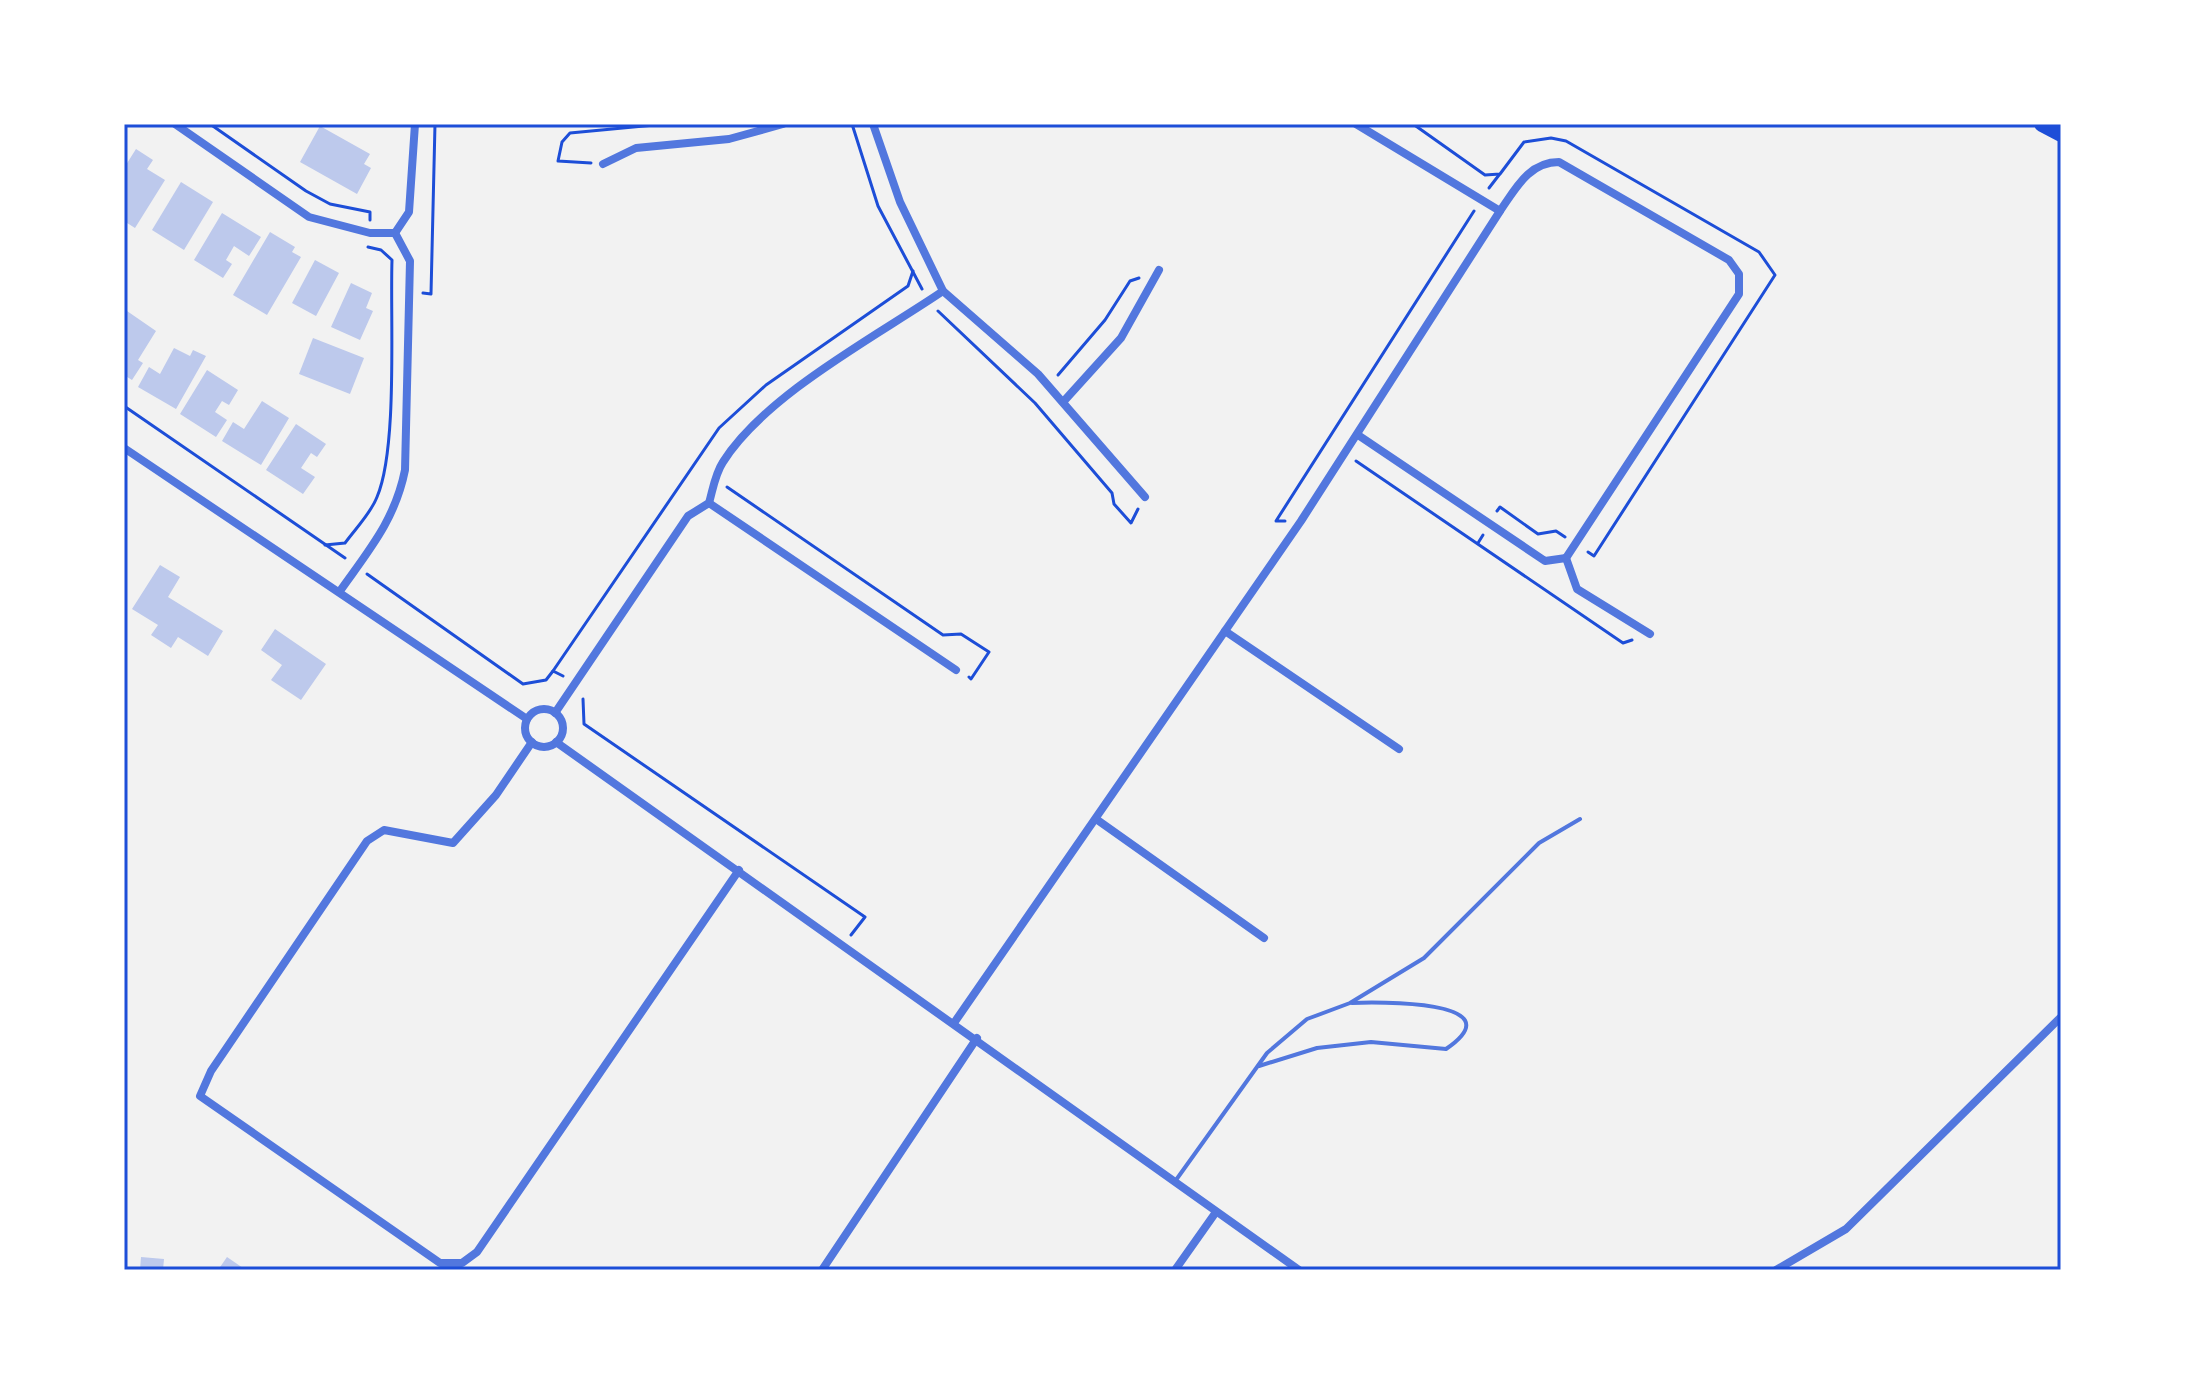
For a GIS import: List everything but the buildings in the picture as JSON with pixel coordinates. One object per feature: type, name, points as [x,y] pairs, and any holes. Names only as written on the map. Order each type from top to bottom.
[{"type":"highway","points":[[2042,124],[2061,134]]},
{"type":"street","points":[[175,124],[309,217],[370,233],[395,233]]},
{"type":"street","points":[[395,233],[409,212],[415,124]]},
{"type":"street","points":[[603,164],[636,148],[729,139],[783,124]]},
{"type":"street","points":[[873,124],[900,202],[943,291],[1064,401],[1145,497]]},
{"type":"street","points":[[1356,124],[1500,211]]},
{"type":"street","points":[[954,1023],[1301,521],[1500,211],[1528,173],[1541,162],[1559,162],[1729,260],[1739,274],[1739,294],[1566,558]]},
{"type":"street","points":[[340,591],[399,501],[405,470],[410,261],[395,233]]},
{"type":"street","points":[[1064,401],[1121,338],[1159,270]]},
{"type":"street","points":[[555,713],[688,516],[709,503],[716,477],[737,442],[790,395],[943,291]]},
{"type":"street","points":[[1358,435],[1545,561],[1566,558]]},
{"type":"street","points":[[124,448],[527,719]]},
{"type":"street","points":[[709,503],[956,670]]},
{"type":"street","points":[[1566,558],[1577,589],[1650,634]]},
{"type":"street","points":[[1225,631],[1399,749]]},
{"type":"street","points":[[537,710],[555,713],[562,727],[556,742],[544,746],[532,742],[525,732],[527,719],[537,710]]},
{"type":"street","points":[[532,742],[496,795],[453,843],[384,830],[367,841],[211,1071],[200,1096],[440,1263],[462,1263],[477,1252],[739,870]]},
{"type":"street","points":[[556,742],[977,1038],[1299,1270]]},
{"type":"street","points":[[1096,819],[1264,938]]},
{"type":"street","points":[[1776,1270],[1846,1229],[2061,1017]]},
{"type":"street","points":[[822,1270],[977,1038]]},
{"type":"street","points":[[1175,1270],[1216,1212]]},
{"type":"lane","points":[[1175,1182],[1257,1066],[1307,1019],[1350,1003],[1424,958],[1539,843],[1580,819]]},
{"type":"lane","points":[[1257,1066],[1317,1048],[1371,1042],[1446,1049],[1463,1032],[1464,1025],[1458,1012],[1443,1006],[1350,1003]]},
{"type":"path","points":[[210,124],[306,191],[330,204],[370,212],[368,249],[381,250],[392,260],[388,429],[383,478],[377,498],[345,543],[325,545]]},
{"type":"path","points":[[391,292],[431,294],[435,124]]},
{"type":"path","points":[[603,164],[558,161],[562,142],[580,130],[665,124]]},
{"type":"path","points":[[1413,124],[1485,175],[1500,174]]},
{"type":"path","points":[[1301,521],[1276,521],[1481,199],[1524,142],[1551,138],[1566,141],[1759,252],[1775,275],[1594,556],[1556,531],[1538,534],[1500,507],[1478,543]]},
{"type":"path","points":[[1035,403],[1105,320],[1130,281],[1159,270]]},
{"type":"path","points":[[124,406],[523,684],[546,680],[553,671],[574,682],[585,692],[581,704],[584,724],[865,917],[844,944]]},
{"type":"path","points":[[1327,441],[1623,643],[1650,634]]},
{"type":"path","points":[[695,464],[943,635],[961,634],[989,652],[971,679],[956,670]]}]
